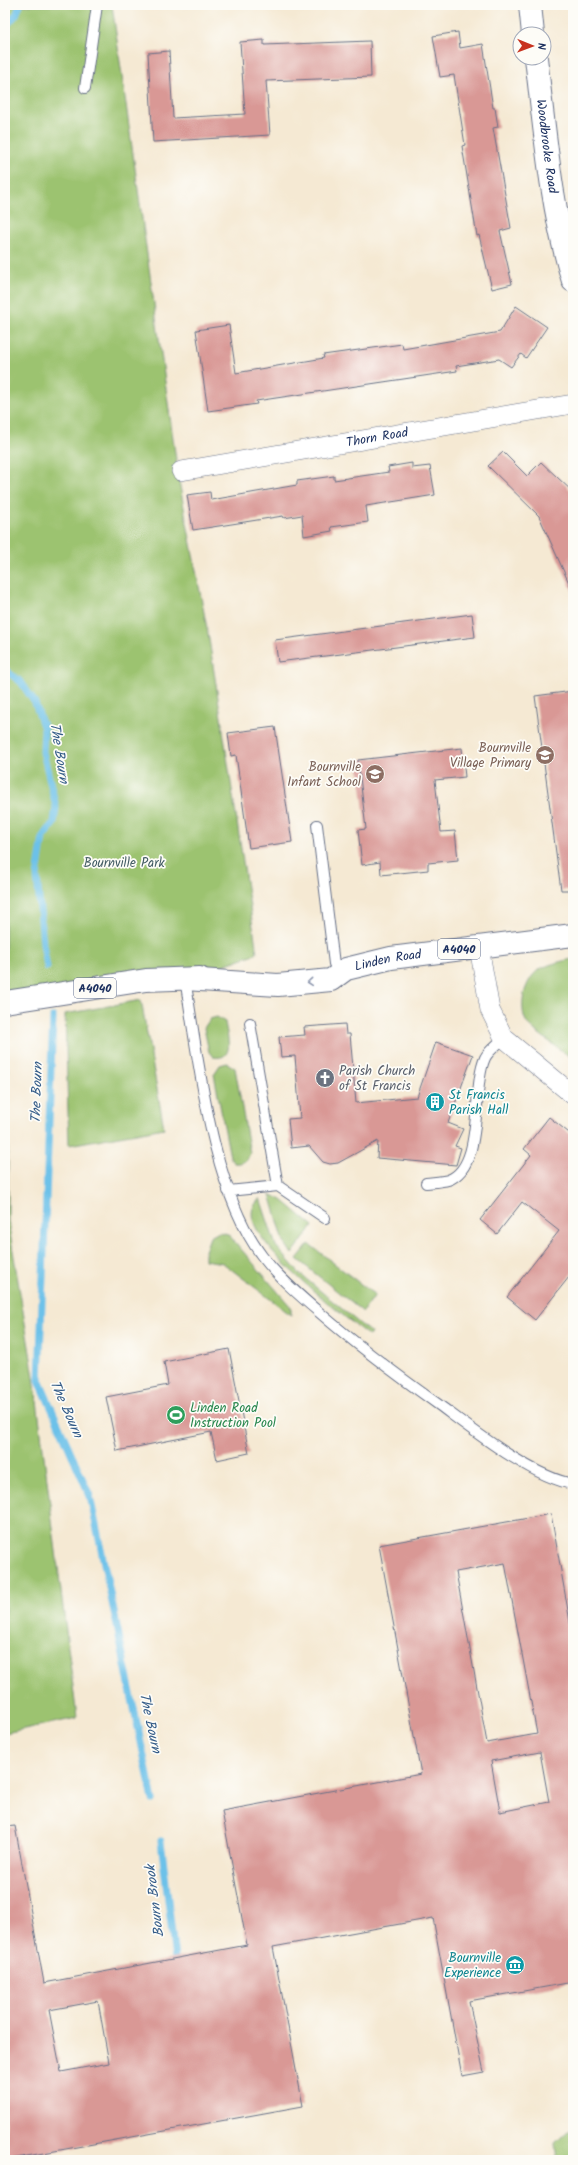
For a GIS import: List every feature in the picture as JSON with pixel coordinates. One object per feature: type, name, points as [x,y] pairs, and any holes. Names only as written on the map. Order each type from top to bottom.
[{"type":"main road","points":[[530,5],[532,26]]},
{"type":"main road","name":"Woodbrooke Road","points":[[537,66],[548,158],[567,260],[573,281]]},
{"type":"main road","name":"Linden Road","points":[[5,1002],[146,980],[185,979],[340,966],[391,958],[573,935]]},
{"type":"street","name":"Thorn Road","points":[[181,471],[573,404]]},
{"type":"street","points":[[478,947],[490,1010],[504,1038],[573,1095]]},
{"type":"lane","points":[[85,88],[97,5]]},
{"type":"lane","points":[[317,825],[340,966]]},
{"type":"lane","points":[[185,979],[211,1122],[228,1191],[235,1208],[262,1255],[286,1282],[358,1346],[506,1452],[532,1468],[573,1484]]},
{"type":"lane","points":[[250,1023],[278,1186]]},
{"type":"lane","points":[[426,1183],[448,1180],[466,1166],[475,1128],[478,1082],[485,1057],[504,1038]]},
{"type":"lane","points":[[228,1191],[278,1186],[325,1218]]},
{"type":"green space","name":"Bournville Park","points":[[5,5],[112,5],[179,481],[209,639],[257,953],[185,979],[5,1002]]},
{"type":"green space","points":[[573,959],[573,1059],[541,1036],[527,1023],[524,1017],[523,1003],[528,982],[536,972],[559,962]]},
{"type":"green space","points":[[141,1000],[164,1128],[69,1145],[65,1014]]},
{"type":"green space","points":[[217,1017],[225,1022],[228,1046],[225,1055],[213,1057],[209,1052],[204,1028],[210,1019]]},
{"type":"green space","points":[[227,1063],[235,1068],[250,1153],[246,1160],[240,1163],[234,1163],[230,1157],[214,1074],[220,1065]]},
{"type":"green space","points":[[8,1069],[8,1221],[34,1377],[77,1718],[5,1733],[5,1070]]},
{"type":"green space","points":[[270,1194],[282,1200],[313,1226],[292,1254],[284,1242]]},
{"type":"green space","points":[[260,1198],[276,1246],[300,1274],[371,1333],[369,1336],[319,1296],[278,1258],[263,1239],[254,1222],[253,1208]]},
{"type":"green space","points":[[219,1232],[228,1234],[291,1307],[291,1315],[223,1263],[205,1260],[205,1251],[210,1237]]},
{"type":"green space","points":[[309,1244],[375,1295],[363,1312],[297,1259]]},
{"type":"green space","points":[[571,2128],[573,2128],[573,2160],[557,2160],[555,2143]]},
{"type":"building","points":[[458,32],[460,48],[483,44],[493,108],[495,108],[498,127],[493,128],[511,228],[500,231],[512,284],[492,289],[479,235],[477,236],[462,146],[465,145],[454,75],[440,77],[433,36]]},
{"type":"building","points":[[264,40],[264,45],[370,41],[371,77],[266,81],[270,135],[153,142],[148,53],[169,51],[173,118],[245,114],[240,42]]},
{"type":"building","points":[[516,306],[547,327],[526,358],[521,354],[511,367],[499,359],[456,366],[457,371],[256,401],[257,404],[208,411],[196,330],[229,325],[236,373],[324,358],[323,355],[402,344],[403,349],[500,332]]},
{"type":"building","points":[[503,452],[527,476],[541,462],[573,492],[573,592],[539,516],[488,466]]},
{"type":"building","points":[[412,463],[412,468],[430,466],[435,495],[366,506],[368,522],[331,527],[332,531],[304,536],[302,515],[284,518],[283,516],[193,530],[187,495],[210,492],[211,500],[297,485],[297,481],[334,476],[334,480],[389,472],[388,467]]},
{"type":"building","points":[[472,614],[475,637],[278,662],[275,640]]},
{"type":"building","points":[[573,691],[573,890],[561,890],[535,696]]},
{"type":"building","points":[[275,727],[292,842],[249,848],[236,755],[231,756],[228,733]]},
{"type":"building","points":[[462,748],[465,777],[435,780],[441,832],[455,831],[458,860],[428,863],[428,870],[381,875],[380,862],[362,865],[358,830],[366,829],[358,760]]},
{"type":"building","points":[[345,1024],[346,1034],[350,1034],[356,1103],[417,1097],[436,1042],[473,1055],[448,1123],[463,1129],[455,1146],[461,1148],[456,1165],[377,1158],[378,1141],[338,1163],[330,1164],[323,1162],[309,1146],[291,1148],[288,1119],[300,1118],[295,1056],[281,1057],[279,1037],[305,1035],[304,1027]]},
{"type":"building","points":[[549,1117],[573,1136],[573,1272],[535,1320],[507,1297],[559,1231],[522,1202],[497,1234],[480,1220],[531,1155],[524,1149]]},
{"type":"building","name":"Linden Road Instruction Pool","points":[[229,1349],[249,1453],[217,1460],[211,1432],[117,1451],[106,1397],[168,1385],[164,1362]]},
{"type":"building","points":[[551,1514],[573,1639],[573,1982],[469,2001],[484,2072],[462,2076],[433,1918],[273,1947],[303,2106],[5,2160],[5,1827],[15,1826],[44,1983],[247,1945],[222,1811],[421,1774],[379,1545]],"holes":[[[505,1563],[537,1734],[487,1743],[456,1572]],[[540,1752],[549,1802],[500,1812],[491,1761]],[[98,2001],[109,2063],[61,2072],[49,2010]]]},
{"type":"waterway","name":"The Bourn","points":[[5,27],[16,15],[20,5]]},
{"type":"waterway","name":"The Bourn","points":[[5,670],[21,682],[35,703],[44,729],[43,752],[56,807],[54,823],[43,837],[37,876],[43,944],[47,967]]},
{"type":"waterway","name":"The Bourn","points":[[53,1017],[39,1380],[90,1496],[153,1800]]},
{"type":"waterway","name":"Bourn Brook","points":[[161,1841],[175,1959]]},
{"type":"place","name":"Bournville Village Primary","points":[[545,755]]},
{"type":"place","name":"Bournville Infant School","points":[[375,774]]},
{"type":"place","name":"Parish Church of St Francis","points":[[325,1078]]},
{"type":"place","name":"St Francis Parish Hall","points":[[435,1102]]},
{"type":"place","name":"Linden Road Instruction Pool","points":[[176,1415]]},
{"type":"place","name":"Bournville Experience","points":[[515,1965]]}]
